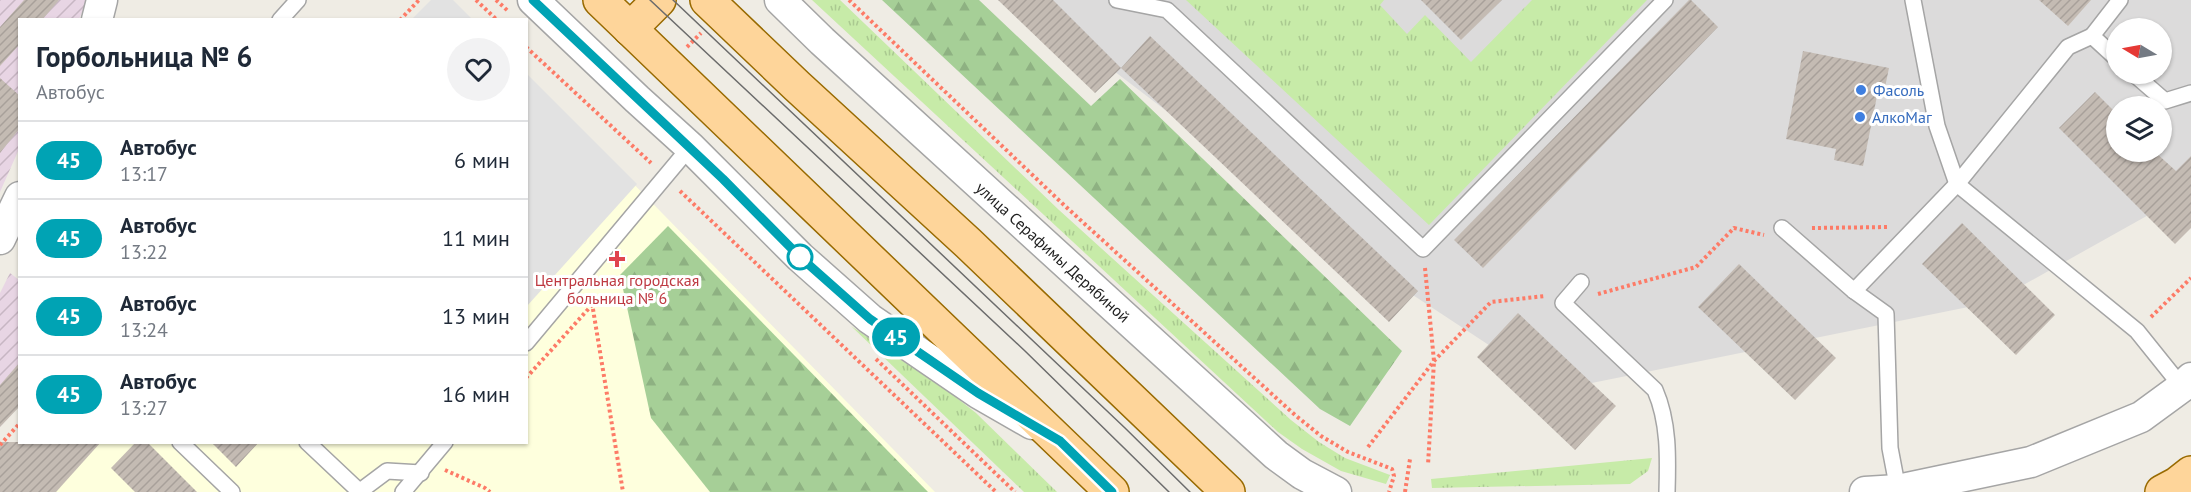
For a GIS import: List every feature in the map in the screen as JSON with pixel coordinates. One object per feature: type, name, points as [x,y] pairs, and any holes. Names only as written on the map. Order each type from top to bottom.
[{"type":"main road","points":[[600,0],[1113,492]]},
{"type":"main road","points":[[630,29],[659,0]]},
{"type":"main road","points":[[707,0],[968,243],[1217,482],[1237,492]]},
{"type":"main road","points":[[2162,492],[2191,473]]},
{"type":"street","points":[[98,18],[102,0]]},
{"type":"street","points":[[533,0],[690,147],[800,257],[870,319],[978,393],[1060,441]]},
{"type":"street","name":"улица Серафимы Дерябиной","points":[[780,0],[822,41],[1276,455],[1302,474],[1336,492]]},
{"type":"street","points":[[0,239],[18,201]]},
{"type":"street","points":[[1865,492],[1898,490],[2031,462],[2141,417],[2187,382]]},
{"type":"lane","points":[[282,18],[298,0]]},
{"type":"lane","points":[[1118,0],[1167,10],[1423,249],[1665,0]]},
{"type":"lane","points":[[1913,0],[1937,126],[1957,184],[2137,331],[2187,382]]},
{"type":"lane","points":[[1854,291],[1957,184],[2068,46],[2092,36],[2120,0]]},
{"type":"lane","points":[[2092,36],[2106,49]]},
{"type":"lane","points":[[2145,84],[2165,101],[2191,93]]},
{"type":"lane","points":[[528,341],[690,147]]},
{"type":"lane","points":[[1782,228],[1854,291],[1886,314],[1890,448],[1898,490]]},
{"type":"lane","points":[[1581,282],[1563,303],[1655,390],[1662,405],[1668,454],[1667,492]]},
{"type":"lane","points":[[182,444],[232,492]]},
{"type":"lane","points":[[309,444],[359,492],[387,471],[421,473]]},
{"type":"lane","points":[[404,492],[443,444]]},
{"type":"path","points":[[402,18],[419,0]]},
{"type":"path","points":[[476,0],[495,18]]},
{"type":"path","points":[[849,0],[1065,206],[1295,415],[1321,436],[1348,452],[1392,469],[1394,476],[1389,492]]},
{"type":"path","points":[[528,48],[996,492]]},
{"type":"path","points":[[1368,447],[1434,361],[1491,302],[1544,295],[1563,303],[1696,267],[1734,228],[1762,235],[1782,228],[1916,226]]},
{"type":"path","points":[[1423,249],[1434,361],[1428,465]]},
{"type":"path","points":[[586,270],[623,492]]},
{"type":"path","points":[[2169,299],[2191,278]]},
{"type":"path","points":[[528,376],[592,305]]},
{"type":"path","points":[[0,445],[18,425]]},
{"type":"path","points":[[1405,492],[1410,459]]},
{"type":"path","points":[[444,470],[490,492]]},
{"type":"shaded area","points":[[0,0],[88,0],[79,18],[18,18],[18,151],[0,192]]},
{"type":"shaded area","points":[[431,0],[453,0],[471,18],[413,18]]},
{"type":"shaded area","points":[[1026,0],[2191,0],[2191,185],[2177,199],[1993,302],[1557,390],[1381,274],[1035,11]]},
{"type":"shaded area","points":[[528,75],[637,184],[528,305]]},
{"type":"shaded area","name":"Центральная городская больница № 6","points":[[528,76],[935,492],[0,492],[0,482],[35,444],[528,444]]},
{"type":"shaded area","points":[[10,273],[18,279],[18,407],[0,427],[0,293]]},
{"type":"green space","points":[[812,0],[840,0],[1059,210],[1291,420],[1319,442],[1345,458],[1390,475],[1386,484],[1341,471],[1302,449],[1278,432]]},
{"type":"green space","points":[[882,0],[979,0],[1091,106],[1120,79],[1402,351],[1350,426],[1320,409]]},
{"type":"green space","points":[[1186,0],[1384,0],[1380,5],[1407,34],[1425,15],[1471,62],[1532,0],[1647,0],[1429,225]]},
{"type":"green space","points":[[668,226],[928,492],[710,492],[651,418],[620,275]]},
{"type":"green space","points":[[851,326],[976,413],[1057,492],[1024,492]]},
{"type":"green space","points":[[1652,458],[1648,471],[1630,484],[1432,488],[1431,479]]},
{"type":"building","points":[[24,0],[59,0],[44,18],[18,18],[18,46],[0,66],[0,27]]},
{"type":"building","points":[[998,0],[1053,0],[1121,68],[1095,93]]},
{"type":"building","points":[[1421,0],[1502,0],[1461,40]]},
{"type":"building","points":[[1689,0],[1718,27],[1483,268],[1454,240]]},
{"type":"building","points":[[2039,0],[2091,0],[2068,26]]},
{"type":"building","points":[[1150,36],[1418,291],[1389,322],[1121,68]]},
{"type":"building","points":[[1803,51],[1889,68],[1884,92],[1878,91],[1863,166],[1834,160],[1836,149],[1786,139]]},
{"type":"building","points":[[0,78],[18,94],[18,130],[0,153]]},
{"type":"building","points":[[2095,92],[2106,103],[2106,162],[2166,162],[2176,171],[2191,156],[2191,228],[2175,244],[2059,128]]},
{"type":"building","points":[[1962,223],[2055,315],[2016,355],[1922,264]]},
{"type":"building","points":[[1739,264],[1836,358],[1795,400],[1698,307]]},
{"type":"building","points":[[1518,313],[1616,406],[1575,450],[1477,357]]},
{"type":"building","points":[[18,364],[18,408],[0,427],[0,385]]},
{"type":"building","points":[[0,442],[99,444],[56,492],[0,492]]},
{"type":"building","points":[[134,444],[149,444],[197,492],[135,492],[111,468]]},
{"type":"building","points":[[213,444],[257,444],[236,467]]},
{"type":"tram line","points":[[650,0],[1025,351],[1169,492]]},
{"type":"tram line","points":[[673,0],[1190,492]]},
{"type":"bus line","name":"45","points":[[533,0],[690,147],[800,257],[870,319],[978,393],[1060,441],[1112,492]]},
{"type":"place","name":"Фасоль","points":[[1861,90]]},
{"type":"place","name":"АлкоМаг","points":[[1860,117]]},
{"type":"place","name":"Центральная городская больница № 6","points":[[617,259]]}]
